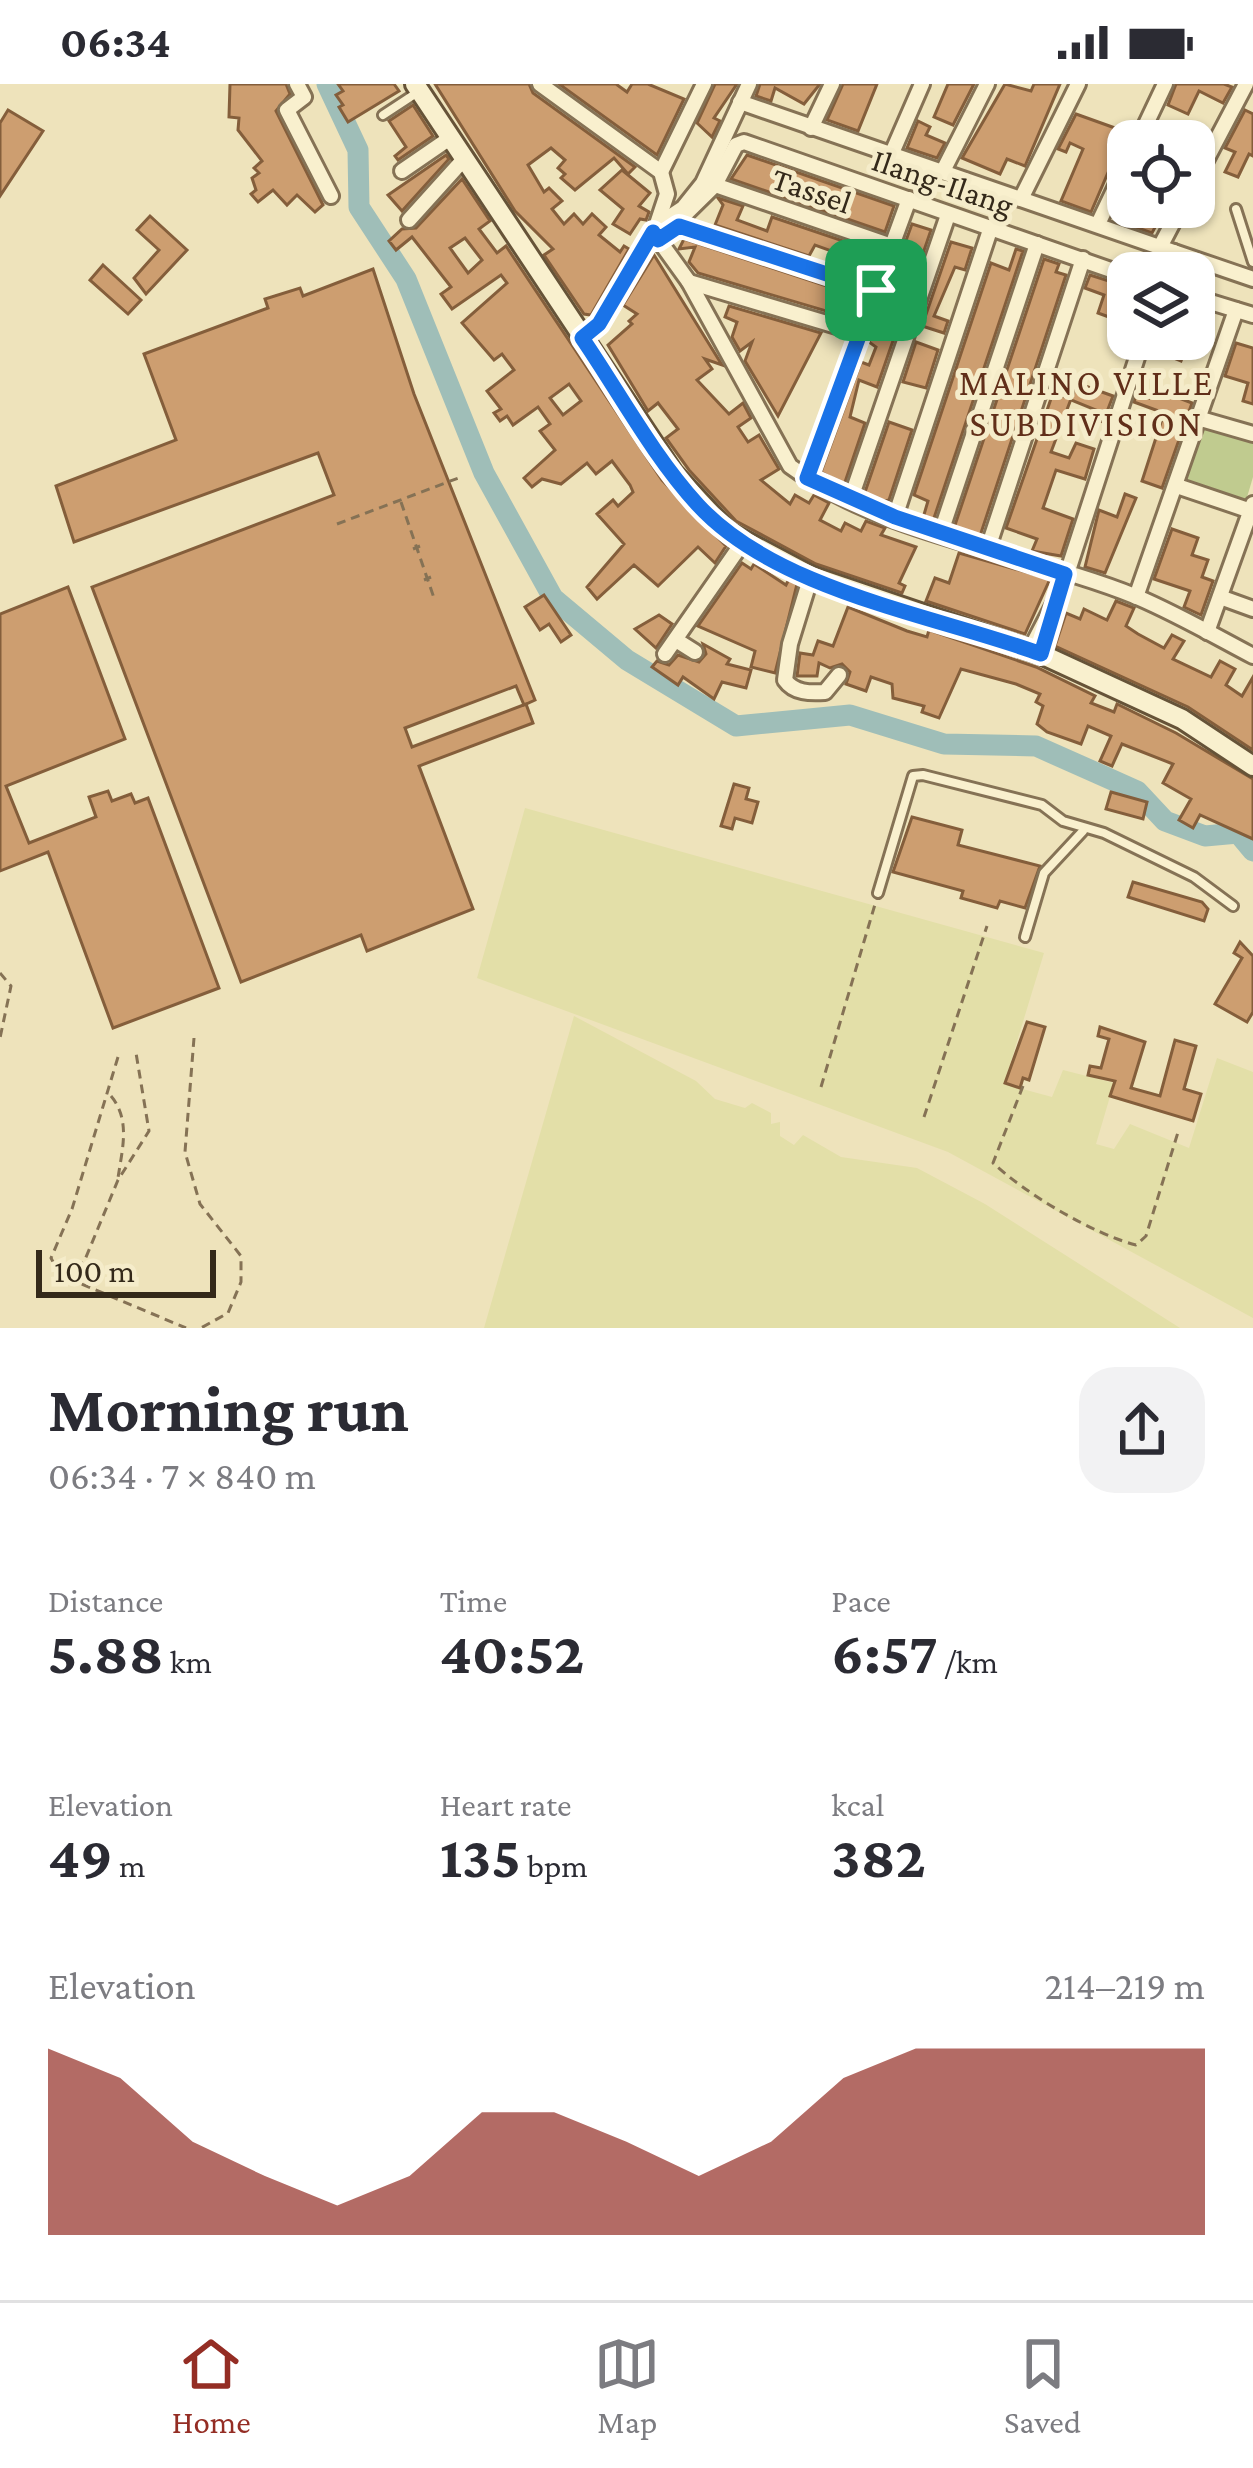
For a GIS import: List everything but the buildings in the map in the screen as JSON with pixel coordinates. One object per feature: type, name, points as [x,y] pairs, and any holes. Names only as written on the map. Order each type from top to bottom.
[{"type":"street","points":[[297,84],[303,98],[287,110],[331,196]]},
{"type":"street","points":[[540,84],[662,172]]},
{"type":"street","points":[[582,338],[599,324],[656,233],[704,183],[749,84]]},
{"type":"street","points":[[811,128],[832,84]]},
{"type":"street","points":[[892,152],[922,84]]},
{"type":"street","points":[[944,172],[987,84]]},
{"type":"street","points":[[1021,199],[1078,84]]},
{"type":"street","points":[[1148,120],[1165,84]]},
{"type":"street","points":[[1215,143],[1246,84]]},
{"type":"street","points":[[702,85],[662,172],[667,194],[656,233],[790,466],[895,517],[1136,597],[1253,656]]},
{"type":"street","points":[[417,87],[697,504],[743,542],[811,576],[1038,645],[1182,719],[1253,766]]},
{"type":"street","points":[[740,102],[1167,249],[1252,272]]},
{"type":"street","points":[[402,172],[450,138]]},
{"type":"street","name":"Ilang-Ilang","points":[[716,185],[739,142],[1107,268]]},
{"type":"street","points":[[409,220],[464,160]]},
{"type":"street","points":[[656,233],[679,226],[716,185]]},
{"type":"street","name":"Tassel","points":[[716,185],[892,246]]},
{"type":"street","points":[[807,478],[909,199]]},
{"type":"street","points":[[1098,224],[1107,205]]},
{"type":"street","points":[[851,498],[949,214]]},
{"type":"street","points":[[679,226],[876,290]]},
{"type":"street","points":[[895,517],[992,227]]},
{"type":"street","points":[[1167,252],[1174,228]]},
{"type":"street","points":[[941,532],[1037,244]]},
{"type":"street","points":[[988,548],[1083,259]]},
{"type":"street","points":[[688,283],[860,333]]},
{"type":"street","points":[[1215,304],[1253,315]]},
{"type":"street","points":[[1136,597],[1236,310]]},
{"type":"street","points":[[1038,645],[1136,360]]},
{"type":"street","points":[[1201,419],[1253,434]]},
{"type":"street","points":[[1177,486],[1252,507],[1246,547],[1208,632]]},
{"type":"street","points":[[665,654],[743,542]]},
{"type":"street","points":[[811,576],[790,644],[785,680],[790,687],[825,692],[839,675]]},
{"type":"street","points":[[1220,597],[1253,609]]},
{"type":"street","points":[[676,640],[695,652]]},
{"type":"lane","points":[[383,115],[417,87]]},
{"type":"lane","points":[[1236,209],[1252,272]]},
{"type":"lane","points":[[878,893],[913,776],[1022,797],[1084,830],[1104,832],[1194,877],[1233,906]]},
{"type":"lane","points":[[1025,937],[1048,864],[1084,830]]},
{"type":"path","points":[[338,524],[461,478]]},
{"type":"path","points":[[400,500],[434,598]]},
{"type":"path","points":[[821,1087],[878,893]]},
{"type":"path","points":[[924,1117],[987,926]]},
{"type":"path","points":[[0,973],[11,986],[0,1038]]},
{"type":"path","points":[[194,1038],[185,1152],[200,1204],[241,1256],[241,1282],[228,1313],[201,1328]]},
{"type":"path","points":[[60,1275],[84,1262],[118,1180],[149,1131],[136,1053]]},
{"type":"path","points":[[118,1057],[51,1258],[60,1275],[186,1328]]},
{"type":"path","points":[[1023,1087],[993,1163],[1024,1188],[1118,1240],[1136,1245],[1146,1236],[1179,1129]]},
{"type":"path","points":[[109,1094],[120,1107],[125,1129],[118,1180]]},
{"type":"shaded area","points":[[525,808],[1044,953],[1004,1084],[1052,1097],[1063,1070],[1114,1083],[1096,1144],[1114,1149],[1130,1124],[1189,1148],[1217,1058],[1253,1072],[1253,1318],[948,1152],[477,978]]},
{"type":"shaded area","points":[[574,1016],[696,1081],[715,1099],[745,1108],[752,1103],[771,1113],[771,1124],[780,1122],[780,1136],[794,1145],[803,1135],[841,1157],[917,1168],[985,1204],[1180,1328],[484,1328]]},
{"type":"green space","points":[[1199,422],[1253,440],[1253,477],[1245,504],[1180,478]]},
{"type":"waterway","points":[[327,84],[358,150],[359,207],[406,279],[484,473],[553,598],[627,660],[736,726],[850,715],[944,744],[1036,746],[1137,791],[1165,821],[1205,836],[1238,833],[1253,851]]},
{"type":"district","name":"MALINO VILLE SUBDIVISION","points":[[1087,404]]},
{"type":"route","points":[[679,226],[876,290],[807,478],[895,517],[1065,574],[1041,654],[811,576],[728,532],[697,504],[582,338],[599,324],[653,232],[658,240],[679,226]]}]
